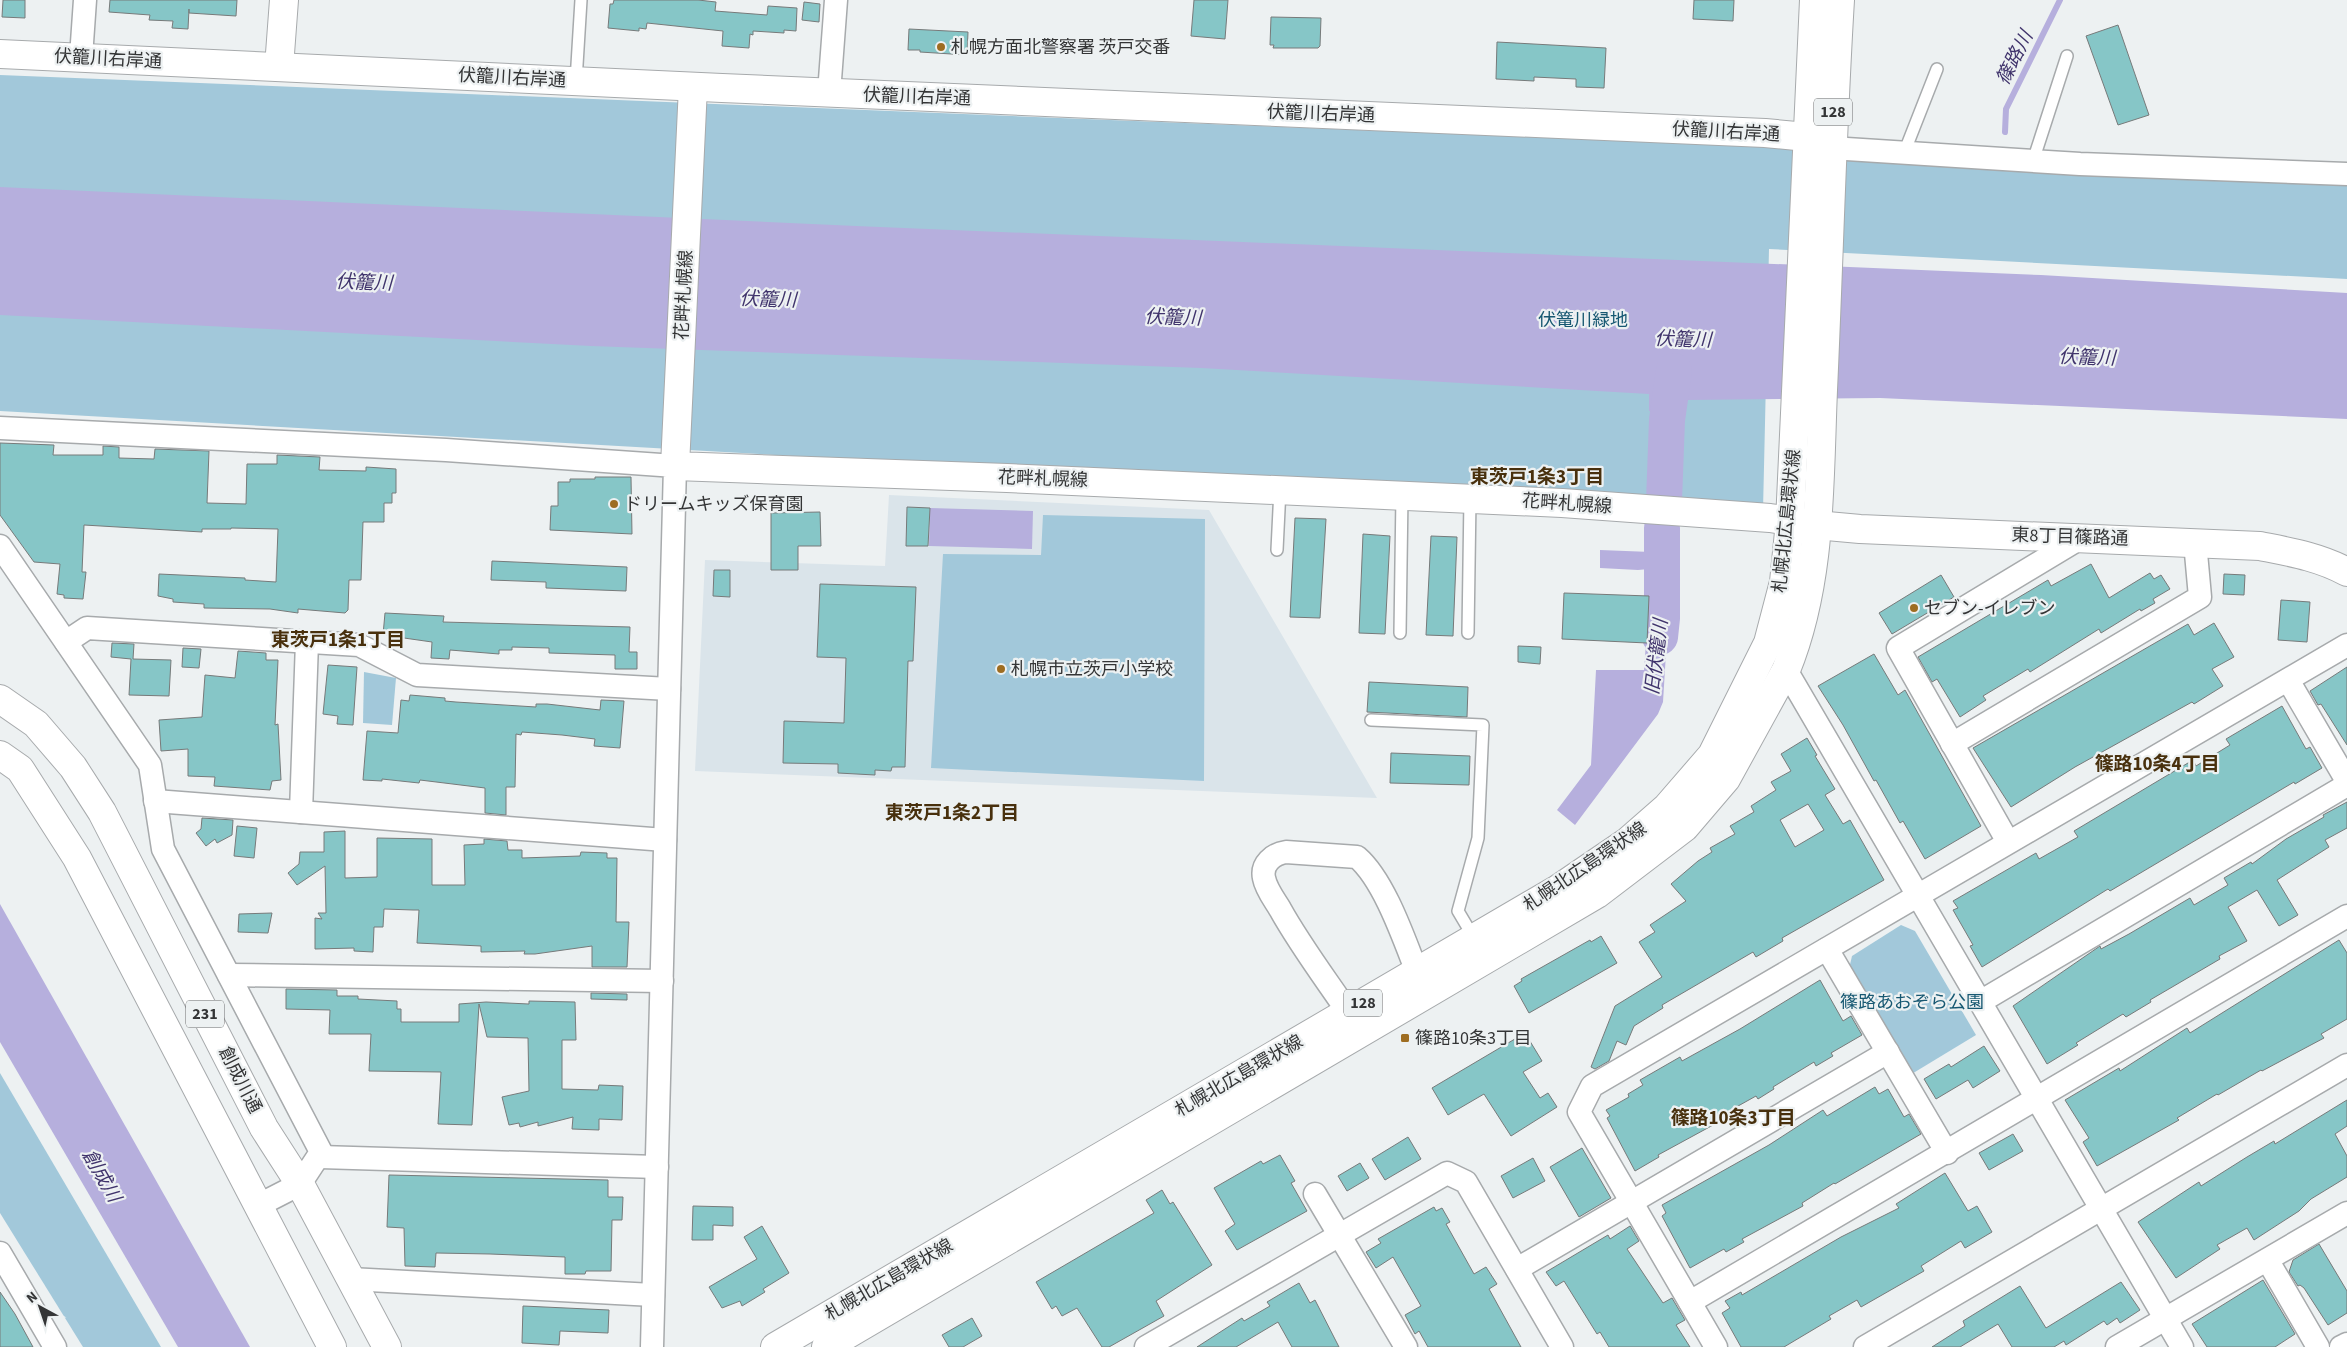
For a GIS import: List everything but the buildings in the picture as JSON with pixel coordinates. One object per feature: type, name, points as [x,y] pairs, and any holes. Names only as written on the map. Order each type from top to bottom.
[{"type":"main road","points":[[279,67],[284,0]]},
{"type":"main road","name":"札幌北広島環状線","points":[[826,1347],[1597,894],[1644,861],[1685,827],[1726,779],[1786,670],[1793,652],[1810,588],[1816,526],[1808,437],[1818,224],[1819,142],[1814,0]]},
{"type":"main road","name":"札幌北広島環状線","points":[[1819,142],[1840,0]]},
{"type":"main road","name":"伏籠川右岸通","points":[[0,54],[693,87],[1755,132],[1819,142]]},
{"type":"main road","name":"花畔札幌線","points":[[693,87],[675,466],[1470,498],[1602,506],[1790,522]]},
{"type":"main road","name":"札幌北広島環状線","points":[[775,1347],[1558,889],[1627,842],[1668,808],[1712,755],[1768,643],[1784,582],[1790,522],[1808,437]]},
{"type":"main road","name":"東8丁目篠路通","points":[[1790,522],[1816,526],[2082,536],[2268,547],[2300,554],[2335,565],[2347,572]]},
{"type":"main road","name":"創成川通","points":[[0,700],[36,724],[73,767],[102,812],[264,1128],[300,1184],[387,1347]]},
{"type":"main road","name":"231","points":[[0,755],[20,769],[77,858],[332,1347]]},
{"type":"street","points":[[81,58],[85,0]]},
{"type":"street","points":[[829,93],[836,0]]},
{"type":"street","points":[[1819,142],[1904,153],[2033,161],[2347,174]]},
{"type":"street","points":[[0,428],[446,450],[675,466],[652,1347]]},
{"type":"street","points":[[2008,842],[1898,648],[2082,536]]},
{"type":"street","points":[[1952,744],[2200,597],[2195,542]]},
{"type":"street","points":[[0,546],[150,765],[163,849],[321,1152],[320,1157],[300,1184],[259,1205]]},
{"type":"street","points":[[66,642],[87,628],[359,646],[417,675],[669,689]]},
{"type":"street","points":[[301,812],[307,642]]},
{"type":"street","points":[[1716,1347],[1579,1112],[1592,1086],[2347,645]]},
{"type":"street","points":[[1786,670],[2182,1347]]},
{"type":"street","points":[[2288,680],[2347,781]]},
{"type":"street","points":[[1980,1002],[2347,785]]},
{"type":"street","points":[[156,801],[665,840]]},
{"type":"street","points":[[1348,1012],[1289,925],[1266,885],[1265,865],[1275,856],[1286,852],[1357,857],[1368,869],[1390,907],[1417,972]]},
{"type":"street","points":[[1690,1302],[1947,1153],[2347,916]]},
{"type":"street","points":[[1827,949],[1947,1153]]},
{"type":"street","points":[[229,975],[662,981]]},
{"type":"street","points":[[1517,1269],[1888,1052]]},
{"type":"street","points":[[1865,1347],[2347,1065]]},
{"type":"street","points":[[320,1157],[657,1167]]},
{"type":"street","points":[[1146,1347],[1447,1173],[1466,1182],[1562,1347]]},
{"type":"street","points":[[1315,1194],[1339,1234],[1396,1344]]},
{"type":"street","points":[[2117,1347],[2347,1213]]},
{"type":"street","points":[[0,1253],[55,1347]]},
{"type":"street","points":[[2268,1260],[2318,1347]]},
{"type":"street","points":[[350,1279],[653,1295]]},
{"type":"street","points":[[2341,1347],[2347,1344]]},
{"type":"lane","points":[[576,81],[581,0]]},
{"type":"lane","points":[[2033,161],[2066,56]]},
{"type":"lane","points":[[1904,153],[1937,69]]},
{"type":"lane","points":[[1278,550],[1280,489]]},
{"type":"lane","points":[[1400,633],[1402,495]]},
{"type":"lane","points":[[1468,633],[1470,498]]},
{"type":"lane","points":[[1371,720],[1483,725],[1478,838],[1458,911],[1474,938]]},
{"type":"shaded area","name":"札幌市立茨戸小学校","points":[[889,495],[1209,510],[1377,798],[695,771],[705,560],[885,566]]},
{"type":"green space","name":"伏篭川緑地","points":[[0,75],[1778,147],[2347,185],[2347,279],[1769,249],[1763,511],[0,411]]},
{"type":"green space","points":[[1043,515],[1205,519],[1204,781],[931,768],[943,554],[1041,555]]},
{"type":"green space","points":[[364,672],[396,678],[392,725],[363,723]]},
{"type":"green space","name":"篠路あおぞら公園","points":[[1901,925],[1915,931],[1976,1035],[1910,1075],[1849,969],[1852,956]]},
{"type":"green space","points":[[0,1073],[161,1347],[83,1347],[0,1213]]},
{"type":"water","name":"伏籠川","points":[[0,187],[856,226],[2041,275],[2347,293],[2347,419],[1880,398],[1686,400],[1686,413],[1678,413],[1678,421],[1656,420],[1657,412],[1649,411],[1649,394],[1201,368],[591,346],[0,315]]},
{"type":"water","points":[[1655,458],[1675,459],[1672,500],[1653,499]]},
{"type":"water","points":[[930,508],[1033,511],[1032,549],[929,546]]},
{"type":"water","points":[[1651,539],[1671,539],[1671,567],[1638,570],[1600,568],[1600,550],[1651,552]]},
{"type":"water","points":[[1650,587],[1670,587],[1663,702],[1658,714],[1575,825],[1557,810],[1591,765],[1596,670],[1644,670]]},
{"type":"water","name":"創成川","points":[[0,904],[250,1347],[178,1347],[0,1042]]},
{"type":"waterway","name":"篠路川","points":[[2005,132],[2006,109],[2060,0]]},
{"type":"waterway","name":"旧伏籠川","points":[[1664,501],[1667,420],[1674,371]]},
{"type":"waterway","name":"旧伏籠川","points":[[1660,637],[1662,618],[1662,528]]},
{"type":"place","name":"札幌方面北警察署 茨戸交番","points":[[941,47]]},
{"type":"place","name":"ドリームキッズ保育園","points":[[614,504]]},
{"type":"place","name":"セブン-イレブン","points":[[1914,608]]},
{"type":"place","name":"札幌市立茨戸小学校","points":[[1001,669]]},
{"type":"place","name":"篠路10条3丁目","points":[[1405,1038]]},
{"type":"district","name":"東茨戸1条3丁目","points":[[1537,477]]},
{"type":"district","name":"東茨戸1条1丁目","points":[[338,640]]},
{"type":"district","name":"篠路10条4丁目","points":[[2157,764]]},
{"type":"district","name":"東茨戸1条2丁目","points":[[952,813]]},
{"type":"district","name":"篠路10条3丁目","points":[[1733,1118]]}]
